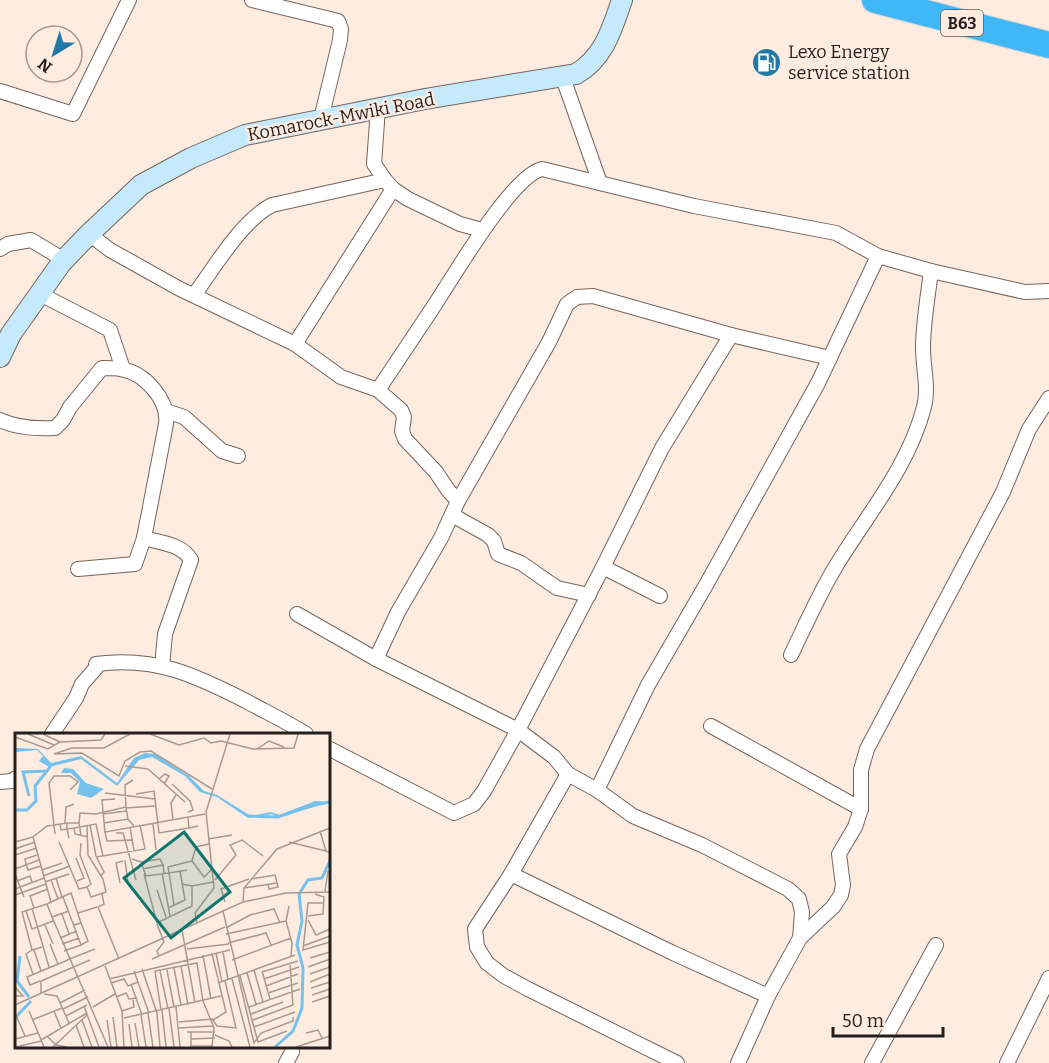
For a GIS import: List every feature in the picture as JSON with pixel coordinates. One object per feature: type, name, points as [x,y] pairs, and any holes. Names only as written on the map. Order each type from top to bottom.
[{"type":"highway","name":"B63","points":[[875,0],[1049,45]]},
{"type":"main road","name":"Komarock-Mwiki Road","points":[[0,357],[11,334],[62,262],[141,185],[190,158],[245,135],[425,99],[563,78],[585,69],[597,56],[607,40],[622,0]]},
{"type":"street","points":[[0,92],[73,114],[129,0]]},
{"type":"street","points":[[252,0],[338,21],[341,28],[340,40],[321,119]]},
{"type":"street","points":[[563,78],[600,183]]},
{"type":"street","points":[[378,108],[374,164],[389,185],[408,199],[460,224],[482,230]]},
{"type":"street","points":[[378,390],[482,230],[529,175],[536,171],[549,171],[694,206],[836,232],[878,256],[931,271],[1025,292],[1049,291]]},
{"type":"street","points":[[194,295],[249,222],[262,210],[272,205],[389,185]]},
{"type":"street","points":[[295,344],[389,185]]},
{"type":"street","points":[[89,234],[145,271],[295,344],[341,377],[378,390],[401,410],[404,417],[402,431],[405,439],[436,472],[458,501]]},
{"type":"street","points":[[0,249],[8,244],[31,240],[56,255],[62,262]]},
{"type":"street","points":[[597,790],[648,685],[718,565],[818,383],[878,256]]},
{"type":"street","points":[[791,655],[834,568],[891,481],[909,449],[920,422],[927,383],[923,346],[931,271]]},
{"type":"street","points":[[40,294],[110,330],[123,369]]},
{"type":"street","points":[[376,658],[398,612],[441,538],[458,501],[549,342],[567,304],[577,297],[593,296],[731,335],[830,358]]},
{"type":"street","points":[[330,749],[454,813],[464,811],[474,804],[484,791],[518,730],[589,595],[662,448],[731,335]]},
{"type":"street","points":[[0,420],[11,425],[55,428],[102,368],[123,369],[142,379],[156,392],[166,411],[166,424],[144,538],[135,564],[78,569]]},
{"type":"street","points":[[738,1063],[768,996],[800,938],[833,908],[841,895],[843,885],[838,862],[839,854],[855,827],[861,809],[861,770],[867,749],[1003,492],[1029,429],[1049,398]]},
{"type":"street","points":[[166,411],[184,417],[222,451],[238,456]]},
{"type":"street","points":[[452,515],[488,535],[494,541],[498,554],[521,563],[557,588],[589,595]]},
{"type":"street","points":[[144,538],[179,548],[187,554],[191,561],[168,624],[162,666]]},
{"type":"street","points":[[603,567],[660,596]]},
{"type":"street","points":[[297,614],[376,658],[518,730],[554,757],[568,774],[597,790],[633,816],[702,845],[788,889],[799,899],[801,906],[800,938]]},
{"type":"street","points":[[53,733],[76,698],[82,684],[96,669],[96,664],[114,662],[162,666],[200,677],[303,733]]},
{"type":"street","points":[[711,726],[861,809]]},
{"type":"street","points":[[568,774],[511,874],[475,929],[477,947],[488,963],[512,980],[676,1063]]},
{"type":"street","points":[[0,782],[15,778]]},
{"type":"street","points":[[511,874],[768,996]]},
{"type":"street","points":[[872,1063],[936,945]]},
{"type":"street","points":[[1007,1063],[1049,978]]},
{"type":"place","name":"Lexo Energy service station","points":[[767,62]]}]
